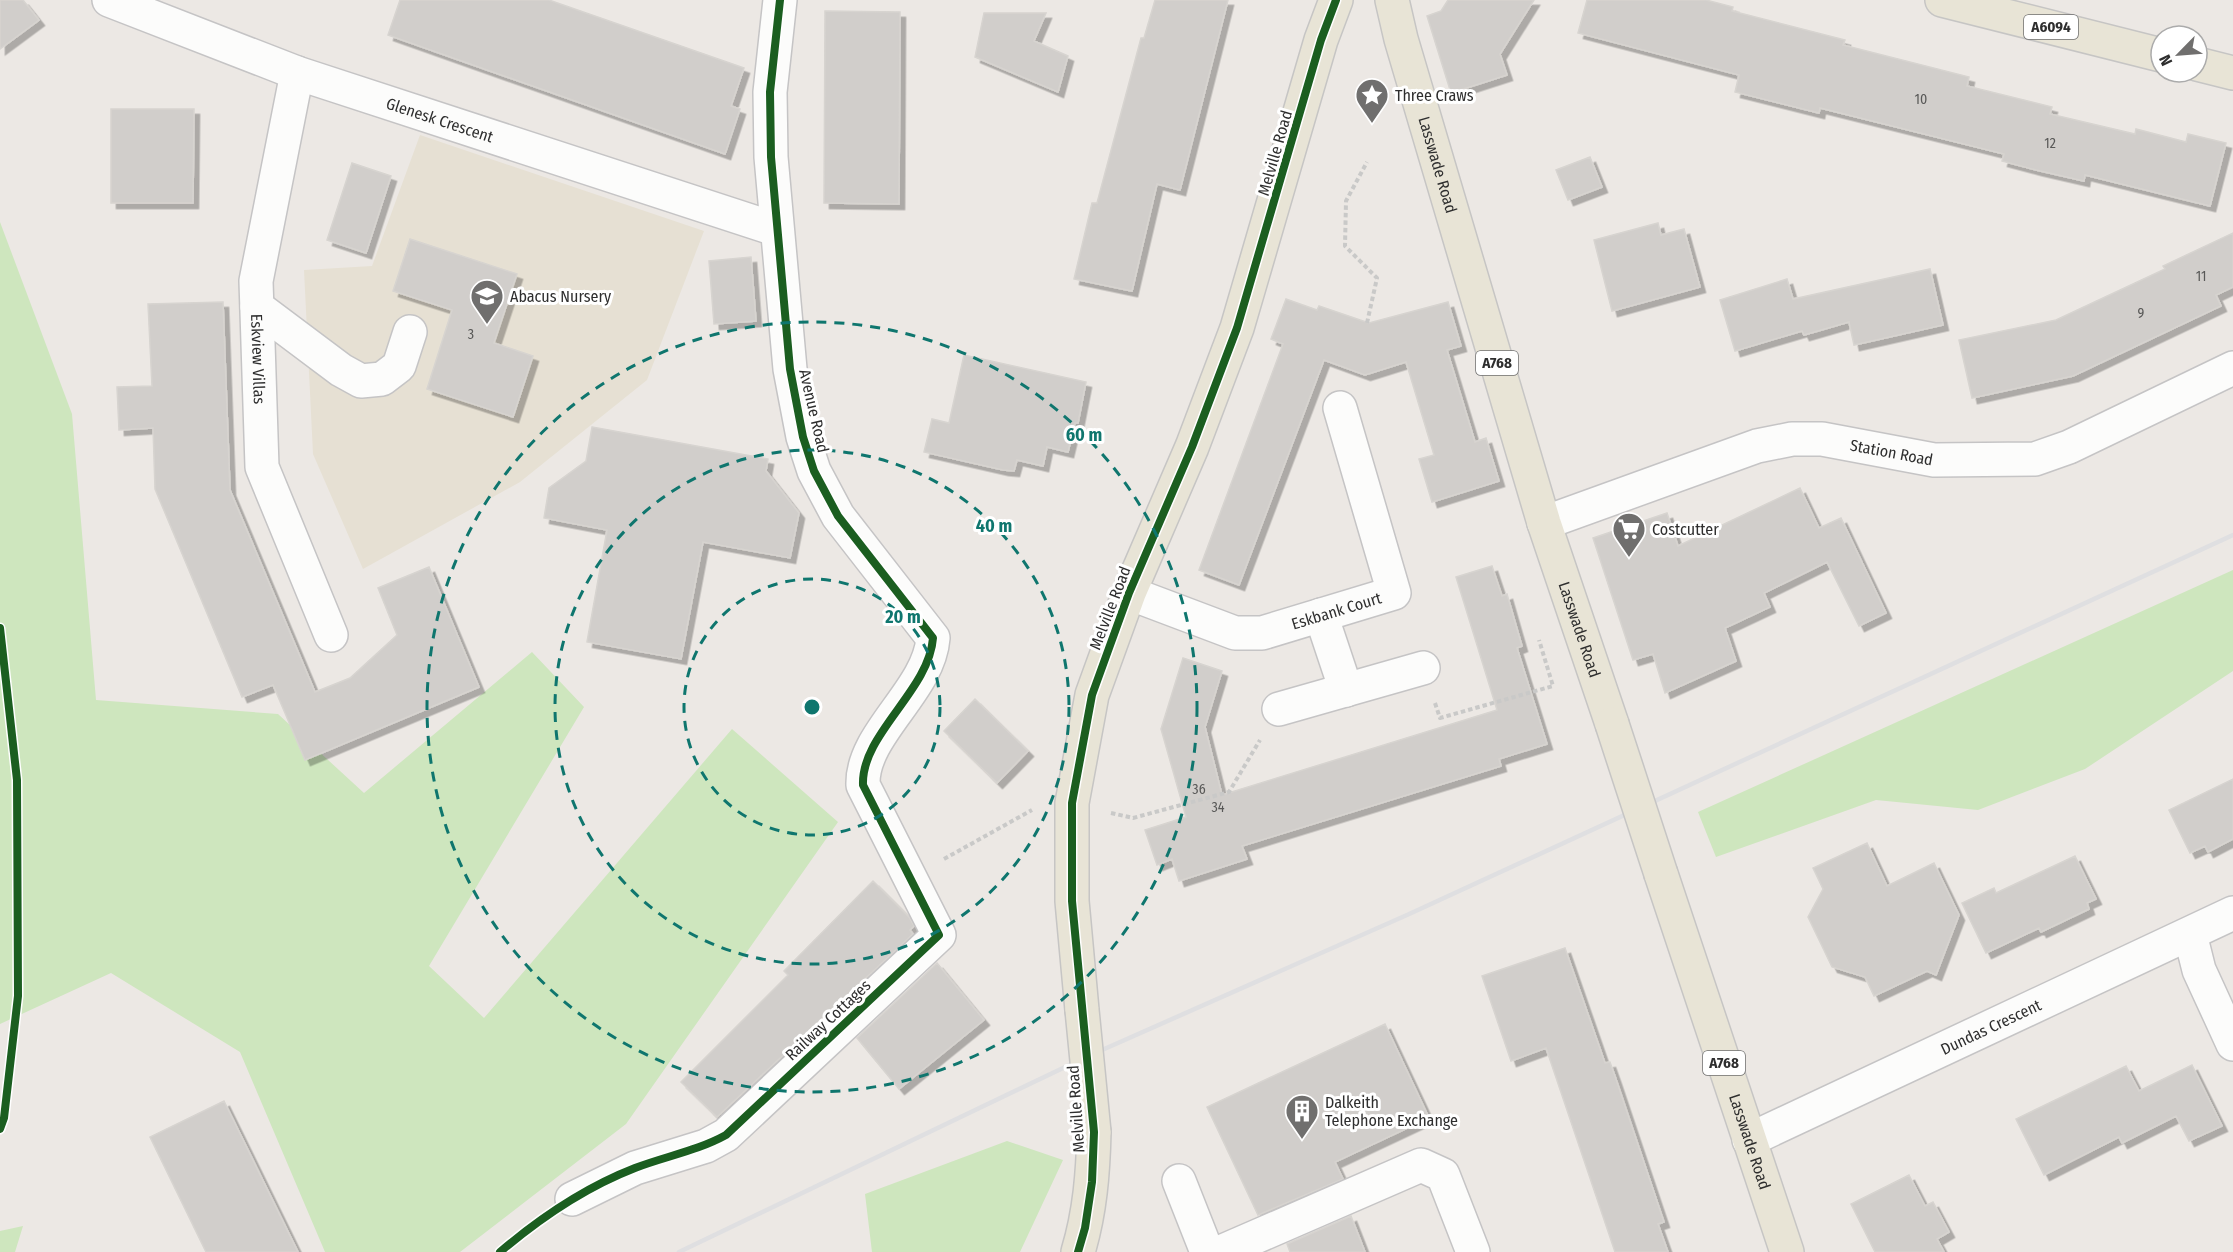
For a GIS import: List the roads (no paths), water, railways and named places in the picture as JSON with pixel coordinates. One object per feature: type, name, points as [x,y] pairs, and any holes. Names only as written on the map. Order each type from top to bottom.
[{"type":"main road","name":"Melville Road","points":[[1077,1252],[1085,1228],[1092,1182],[1094,1132],[1072,901],[1072,803],[1092,695],[1129,593],[1192,447],[1237,328],[1321,40],[1336,0]]},
{"type":"main road","name":"Lasswade Road","points":[[1392,0],[1401,39],[1544,523],[1787,1252]]},
{"type":"main road","name":"A6094","points":[[1942,0],[2149,52]]},
{"type":"main road","points":[[2209,67],[2233,73]]},
{"type":"street","name":"Glenesk Crescent","points":[[109,0],[297,73],[775,229]]},
{"type":"street","name":"Avenue Road","points":[[780,0],[770,92],[775,229],[794,401],[814,471],[838,516],[933,638],[927,663],[875,746],[863,772]]},
{"type":"street","name":"Eskview Villas","points":[[297,73],[256,281],[262,467],[331,635]]},
{"type":"street","points":[[257,307],[341,370],[361,381],[382,379],[399,366],[410,332]]},
{"type":"street","name":"Station Road","points":[[1544,523],[1757,446],[1792,439],[1822,439],[1934,459],[2035,459],[2069,447],[2233,368]]},
{"type":"street","name":"Eskbank Court","points":[[1129,593],[1235,633],[1262,633],[1394,593],[1340,408]]},
{"type":"street","points":[[1321,615],[1346,690]]},
{"type":"street","points":[[1279,709],[1423,668]]},
{"type":"street","name":"Railway Cottages","points":[[572,1199],[635,1168],[706,1146],[726,1135],[939,935],[863,785],[863,772]]},
{"type":"street","name":"Dundas Crescent","points":[[1749,1140],[1769,1133],[2233,913]]},
{"type":"street","points":[[2190,934],[2199,970],[2233,1044]]},
{"type":"street","points":[[1221,1252],[1421,1165],[1443,1175],[1473,1252]]},
{"type":"street","points":[[1179,1181],[1208,1252]]},
{"type":"railway","points":[[679,1252],[1084,1058],[1407,915],[2233,535]]},
{"type":"place","name":"Three Craws","points":[[1372,124]]},
{"type":"place","name":"Abacus Nursery","points":[[487,325]]},
{"type":"place","name":"Costcutter","points":[[1629,558]]},
{"type":"place","name":"Dalkeith Telephone Exchange","points":[[1302,1140]]}]
